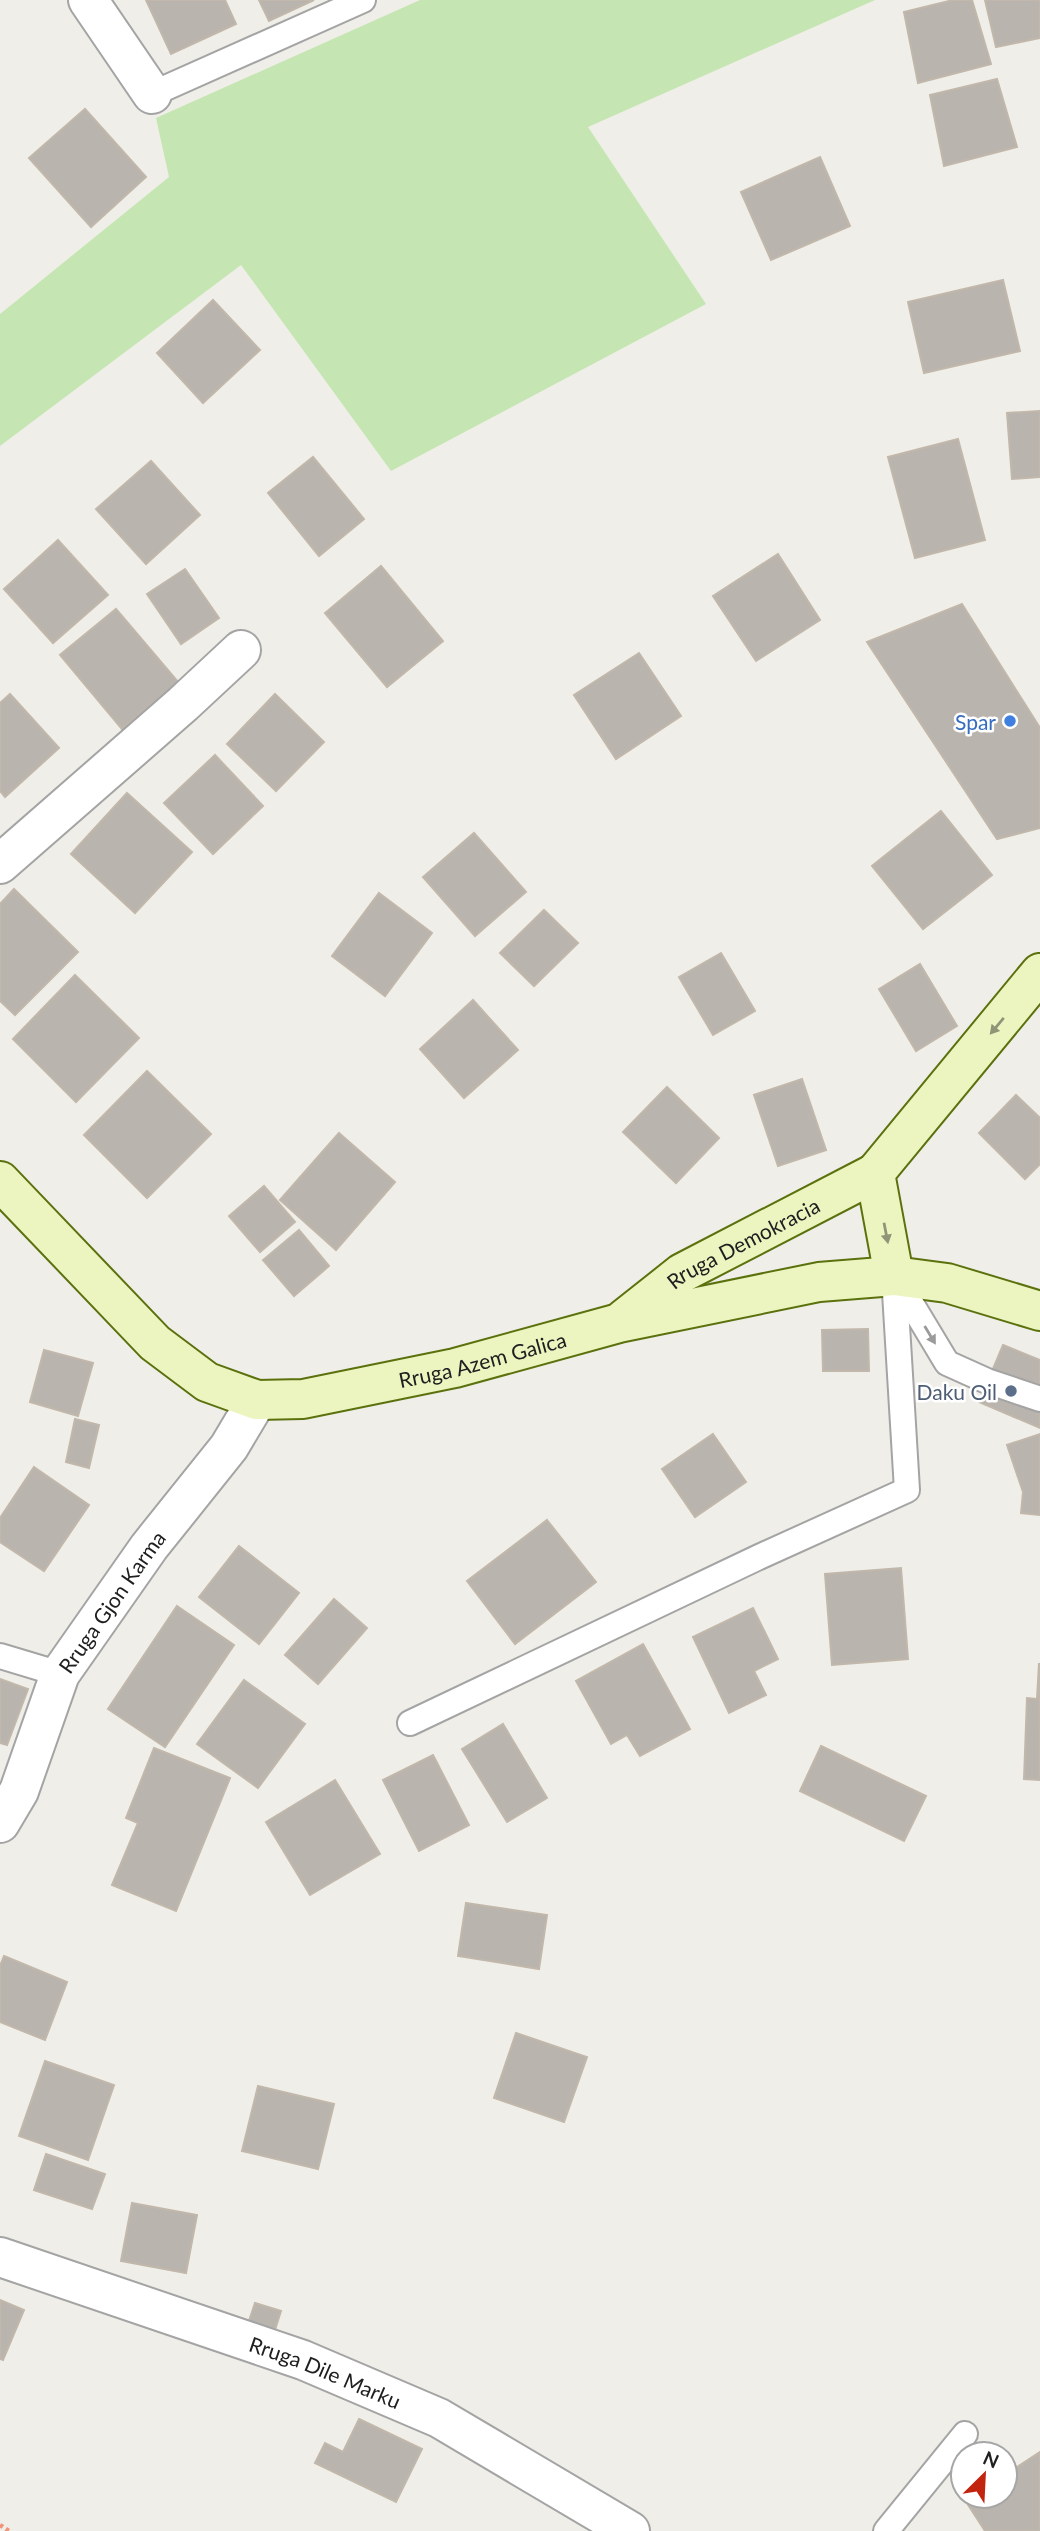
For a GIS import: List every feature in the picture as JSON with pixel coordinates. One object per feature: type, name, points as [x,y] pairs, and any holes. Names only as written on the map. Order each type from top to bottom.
[{"type":"main road","name":"Rruga Demokracia","points":[[619,1323],[682,1273],[875,1173],[1040,973]]},
{"type":"main road","points":[[875,1173],[894,1276]]},
{"type":"main road","name":"Rruga Azem Galica","points":[[0,1181],[155,1343],[207,1382],[257,1400],[303,1399],[455,1368],[619,1323],[819,1282],[894,1276],[947,1283],[1040,1311]]},
{"type":"street","points":[[88,0],[152,94]]},
{"type":"street","points":[[0,864],[183,705],[241,650]]},
{"type":"street","name":"Rruga Gjon Karma","points":[[0,1823],[19,1791],[60,1674],[149,1547],[229,1447],[257,1400]]},
{"type":"street","name":"Rruga Dile Marku","points":[[0,2257],[303,2360],[427,2413],[630,2531]]},
{"type":"lane","points":[[152,94],[363,0]]},
{"type":"lane","points":[[894,1276],[947,1363],[987,1381],[1040,1399]]},
{"type":"lane","points":[[410,1723],[759,1557],[907,1490],[894,1276]]},
{"type":"lane","points":[[0,1656],[60,1674]]},
{"type":"lane","points":[[886,2531],[965,2434]]},
{"type":"path","points":[[0,2525],[9,2531]]},
{"type":"green space","points":[[420,0],[875,0],[588,127],[706,304],[391,471],[241,265],[0,446],[0,314],[169,177],[156,118]]},
{"type":"building","points":[[146,0],[225,0],[236,24],[171,54]]},
{"type":"building","points":[[259,0],[314,0],[269,21]]},
{"type":"building","points":[[953,0],[972,0],[991,64],[918,83],[904,12]]},
{"type":"building","points":[[985,0],[1040,0],[1040,38],[996,47]]},
{"type":"building","points":[[997,79],[1017,147],[944,166],[930,95]]},
{"type":"building","points":[[85,109],[146,177],[91,227],[29,158]]},
{"type":"building","points":[[820,157],[850,226],[771,260],[741,192]]},
{"type":"building","points":[[1003,280],[1020,351],[924,373],[908,302]]},
{"type":"building","points":[[213,300],[260,350],[203,403],[157,353]]},
{"type":"building","points":[[1040,411],[1040,477],[1012,479],[1007,413]]},
{"type":"building","points":[[958,439],[985,540],[915,558],[888,457]]},
{"type":"building","points":[[313,457],[364,519],[319,556],[268,493]]},
{"type":"building","points":[[151,461],[200,515],[146,564],[96,509]]},
{"type":"building","points":[[58,540],[108,595],[53,643],[4,589]]},
{"type":"building","points":[[778,554],[820,620],[756,661],[713,596]]},
{"type":"building","points":[[381,566],[443,641],[387,687],[325,613]]},
{"type":"building","points":[[185,569],[219,618],[181,644],[147,594]]},
{"type":"building","points":[[962,604],[1040,728],[1040,828],[997,839],[867,642]]},
{"type":"building","points":[[116,609],[178,682],[122,729],[60,655]]},
{"type":"building","points":[[639,653],[681,716],[616,759],[574,695]]},
{"type":"building","points":[[10,694],[59,748],[5,797],[0,791],[0,703]]},
{"type":"building","points":[[275,694],[324,742],[276,791],[227,744]]},
{"type":"building","points":[[215,755],[263,806],[213,854],[164,803]]},
{"type":"building","points":[[127,793],[192,852],[135,913],[71,854]]},
{"type":"building","points":[[941,811],[992,875],[923,929],[872,866]]},
{"type":"building","points":[[474,833],[526,892],[475,936],[423,877]]},
{"type":"building","points":[[14,889],[78,952],[15,1015],[0,1001],[0,904]]},
{"type":"building","points":[[379,893],[432,933],[385,996],[332,956]]},
{"type":"building","points":[[544,910],[578,943],[534,986],[500,953]]},
{"type":"building","points":[[721,953],[755,1011],[713,1035],[679,977]]},
{"type":"building","points":[[920,964],[957,1026],[916,1051],[879,989]]},
{"type":"building","points":[[75,975],[139,1038],[76,1102],[13,1039]]},
{"type":"building","points":[[473,1000],[518,1050],[464,1098],[420,1049]]},
{"type":"building","points":[[147,1071],[211,1134],[147,1198],[84,1135]]},
{"type":"building","points":[[802,1079],[826,1150],[778,1166],[754,1095]]},
{"type":"building","points":[[667,1087],[719,1138],[676,1183],[623,1132]]},
{"type":"building","points":[[1016,1095],[1040,1118],[1040,1164],[1025,1179],[979,1133]]},
{"type":"building","points":[[339,1133],[395,1182],[336,1250],[280,1200]]},
{"type":"building","points":[[264,1186],[295,1222],[260,1252],[229,1216]]},
{"type":"building","points":[[299,1230],[329,1266],[294,1296],[263,1260]]},
{"type":"building","points":[[868,1329],[869,1371],[823,1371],[822,1330]]},
{"type":"building","name":"Daku Oil","points":[[1003,1345],[1040,1360],[1040,1428],[979,1402]]},
{"type":"building","points":[[44,1350],[93,1363],[78,1416],[30,1402]]},
{"type":"building","points":[[75,1419],[99,1425],[89,1468],[66,1462]]},
{"type":"building","points":[[713,1434],[746,1482],[695,1517],[662,1469]]},
{"type":"building","points":[[1040,1434],[1040,1515],[1021,1513],[1023,1492],[1007,1445]]},
{"type":"building","points":[[34,1467],[89,1505],[44,1571],[0,1542],[0,1518]]},
{"type":"building","points":[[547,1520],[596,1582],[515,1644],[467,1581]]},
{"type":"building","points":[[239,1546],[299,1593],[259,1644],[199,1597]]},
{"type":"building","points":[[901,1568],[908,1659],[832,1665],[825,1574]]},
{"type":"building","points":[[334,1599],[367,1628],[318,1684],[285,1655]]},
{"type":"building","points":[[177,1606],[234,1645],[165,1747],[108,1709]]},
{"type":"building","points":[[753,1608],[778,1659],[754,1671],[766,1695],[729,1713],[693,1637]]},
{"type":"building","points":[[643,1644],[690,1729],[640,1756],[627,1735],[611,1744],[576,1681]]},
{"type":"building","points":[[1039,1663],[1040,1780],[1024,1779],[1027,1698],[1037,1699]]},
{"type":"building","points":[[0,1679],[28,1689],[7,1745],[0,1743]]},
{"type":"building","points":[[244,1680],[305,1724],[258,1788],[197,1744]]},
{"type":"building","points":[[503,1724],[547,1798],[507,1822],[462,1749]]},
{"type":"building","points":[[821,1746],[926,1796],[904,1841],[800,1791]]},
{"type":"building","points":[[154,1748],[230,1778],[176,1911],[112,1885],[138,1823],[126,1818]]},
{"type":"building","points":[[433,1755],[469,1825],[419,1851],[383,1780]]},
{"type":"building","points":[[335,1780],[380,1854],[310,1895],[266,1822]]},
{"type":"building","points":[[466,1903],[547,1915],[539,1969],[458,1956]]},
{"type":"building","points":[[4,1956],[67,1982],[45,2040],[0,2022],[0,1966]]},
{"type":"building","points":[[516,2033],[587,2057],[564,2122],[494,2098]]},
{"type":"building","points":[[45,2061],[114,2085],[88,2160],[19,2136]]},
{"type":"building","points":[[258,2086],[334,2104],[318,2169],[242,2151]]},
{"type":"building","points":[[46,2154],[105,2174],[92,2209],[34,2190]]},
{"type":"building","points":[[132,2203],[197,2215],[186,2273],[121,2261]]},
{"type":"building","points":[[0,2300],[24,2310],[3,2360],[0,2359]]},
{"type":"building","points":[[255,2303],[281,2311],[274,2333],[248,2324]]},
{"type":"building","points":[[359,2419],[422,2449],[396,2502],[315,2463],[325,2443],[343,2452]]},
{"type":"building","points":[[1040,2452],[1040,2531],[985,2531],[971,2510],[1019,2510],[1019,2466]]},
{"type":"place","name":"Spar","points":[[1010,721]]},
{"type":"place","name":"Daku Oil","points":[[1011,1391]]}]
